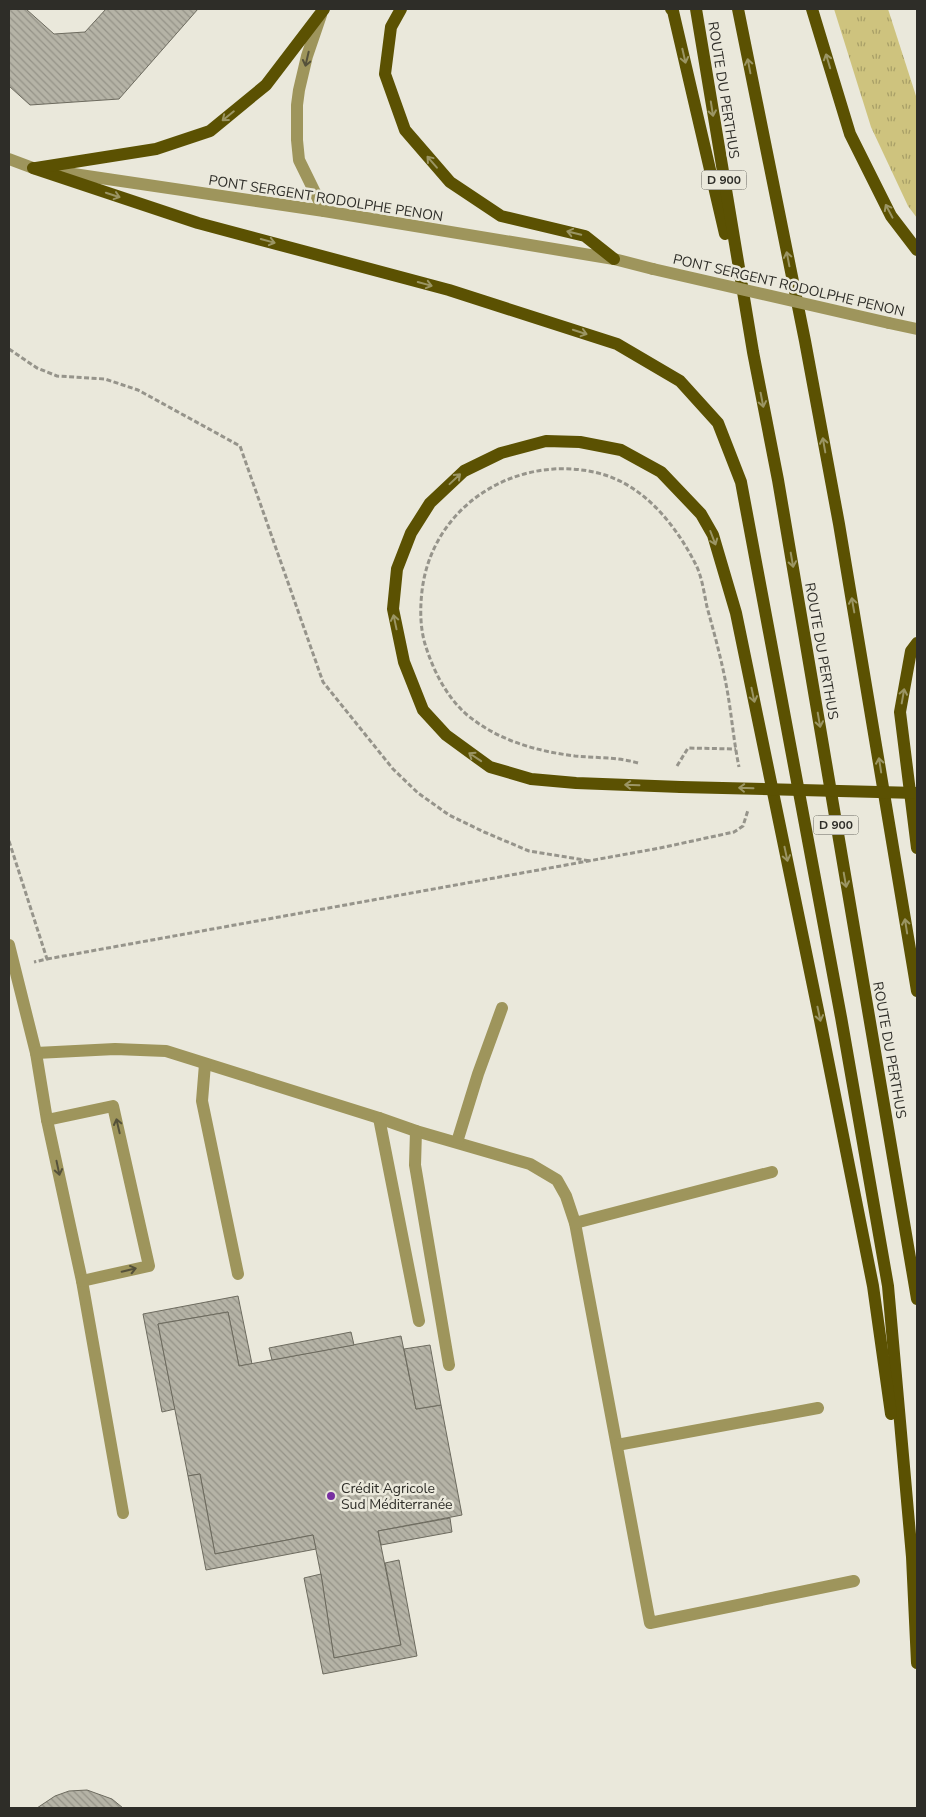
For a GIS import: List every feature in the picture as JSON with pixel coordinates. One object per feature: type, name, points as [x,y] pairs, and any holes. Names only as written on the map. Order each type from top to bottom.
[{"type":"main road","points":[[401,9],[391,28],[385,74],[404,130],[450,182],[501,216],[585,236],[614,260]]},
{"type":"main road","points":[[671,9],[674,11],[753,352]]},
{"type":"main road","name":"ROUTE DU PERTHUS","points":[[696,9],[753,352],[778,480],[917,1299]]},
{"type":"main road","name":"ROUTE DU PERTHUS","points":[[738,9],[805,341],[917,991]]},
{"type":"main road","points":[[812,9],[850,134],[891,216],[917,250]]},
{"type":"main road","points":[[33,168],[156,149],[210,131],[266,86],[323,11]]},
{"type":"main road","points":[[33,168],[198,223],[449,290],[617,344],[680,381],[718,423],[741,482],[839,1008],[886,1277],[912,1557],[917,1663]]},
{"type":"main road","points":[[912,1557],[873,1286],[736,613],[713,535],[701,514],[661,472],[621,450],[580,442],[546,441],[501,453],[464,471],[430,503],[411,533],[397,569],[393,608],[404,662],[423,710],[446,735],[490,767],[531,779],[576,783],[681,787],[917,793]]},
{"type":"main road","points":[[917,642],[911,651],[900,712],[917,848]]},
{"type":"street","points":[[323,11],[307,56],[297,105],[299,160],[324,211]]},
{"type":"street","name":"PONT SERGENT RODOLPHE PENON","points":[[9,159],[33,168],[324,211],[614,260],[917,329]]},
{"type":"street","name":"PONT SERGENT RODOLPHE PENON","points":[[9,171],[33,168]]},
{"type":"street","points":[[9,945],[36,1054],[82,1280],[123,1513]]},
{"type":"street","points":[[457,1142],[478,1074],[502,1008]]},
{"type":"street","points":[[36,1054],[115,1049],[166,1052],[416,1131],[530,1164],[556,1180],[566,1196],[575,1223],[650,1623],[854,1581]]},
{"type":"street","points":[[205,1064],[202,1101],[238,1274]]},
{"type":"street","points":[[48,1120],[113,1106],[149,1266],[82,1280]]},
{"type":"street","points":[[379,1118],[419,1321]]},
{"type":"street","points":[[416,1131],[415,1165],[449,1365]]},
{"type":"street","points":[[575,1223],[772,1172]]},
{"type":"street","points":[[617,1446],[818,1408]]},
{"type":"path","points":[[9,349],[37,368],[57,376],[105,379],[138,390],[240,446],[323,682],[393,769],[418,793],[449,814],[484,832],[529,851],[594,862]]},
{"type":"path","points":[[641,764],[549,752],[518,744],[490,732],[465,713],[443,686],[431,663],[422,634],[420,604],[423,578],[430,556],[441,533],[458,512],[479,495],[504,480],[532,471],[568,468],[600,473],[630,486],[653,504],[674,527],[696,565],[717,643],[728,695],[741,776]]},
{"type":"path","points":[[675,768],[688,748],[736,749]]},
{"type":"path","points":[[15,967],[47,959],[594,862],[734,832],[743,826],[749,812],[747,803]]},
{"type":"path","points":[[9,841],[47,959]]},
{"type":"green space","points":[[834,9],[888,9],[917,99],[917,218],[908,206],[871,127]]},
{"type":"building","points":[[9,9],[26,9],[54,34],[85,32],[106,9],[198,9],[119,99],[30,105],[9,86]]},
{"type":"building","points":[[238,1296],[252,1364],[239,1366],[228,1312],[158,1324],[175,1409],[162,1412],[143,1314]]},
{"type":"building","name":"Crédit Agricole Sud Méditerranée","points":[[228,1312],[239,1366],[401,1336],[416,1409],[441,1405],[462,1515],[378,1531],[401,1645],[334,1658],[313,1535],[215,1554],[200,1474],[188,1476],[158,1324]]},
{"type":"building","points":[[351,1332],[354,1345],[272,1360],[269,1348]]},
{"type":"building","points":[[430,1345],[441,1405],[416,1409],[404,1349]]},
{"type":"building","points":[[200,1474],[215,1554],[313,1535],[316,1549],[206,1570],[188,1476]]},
{"type":"building","points":[[450,1518],[452,1532],[381,1545],[378,1531]]},
{"type":"building","points":[[399,1560],[417,1656],[323,1674],[304,1578],[321,1574],[334,1658],[401,1645],[385,1563]]},
{"type":"building","points":[[87,1790],[112,1799],[123,1808],[37,1808],[55,1796],[69,1791]]},
{"type":"place","name":"Crédit Agricole Sud Méditerranée","points":[[331,1496]]}]
